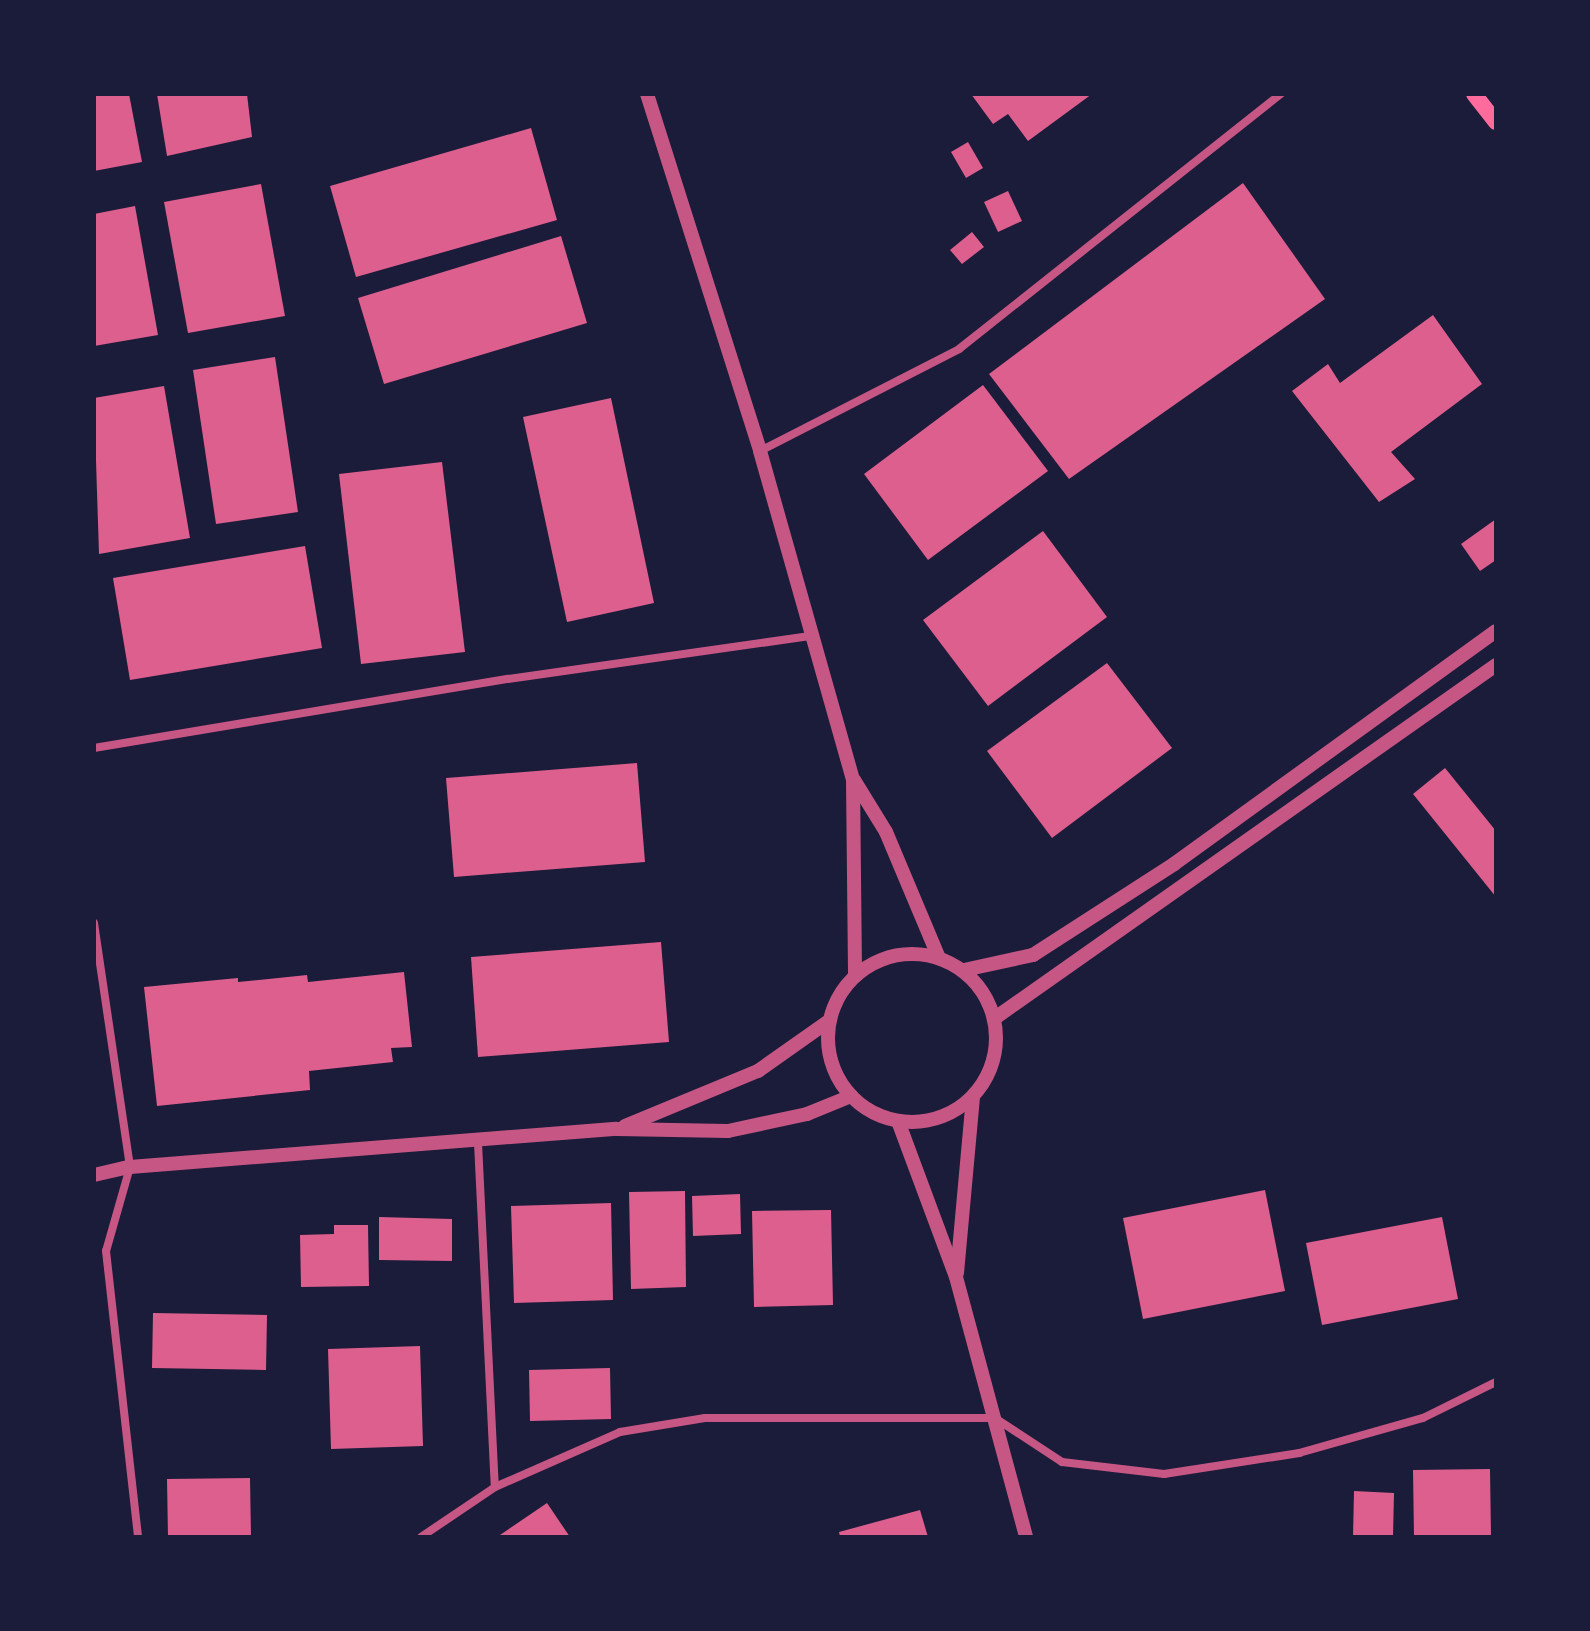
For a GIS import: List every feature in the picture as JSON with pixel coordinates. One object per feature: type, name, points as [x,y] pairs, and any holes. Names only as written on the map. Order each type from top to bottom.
[{"type":"main road","points":[[1474,94],[1496,122]]},
{"type":"street","points":[[647,94],[760,451],[810,636],[825,668],[853,780],[855,975]]},
{"type":"street","points":[[760,451],[959,349],[1281,94]]},
{"type":"street","points":[[964,970],[1033,955],[1174,864],[1496,631]]},
{"type":"street","points":[[94,748],[508,679],[810,636]]},
{"type":"street","points":[[995,1018],[1496,665]]},
{"type":"street","points":[[853,780],[886,832],[938,956]]},
{"type":"street","points":[[94,923],[130,1167],[106,1251],[138,1537]]},
{"type":"street","points":[[909,953],[938,956],[964,970],[984,991],[995,1018],[997,1047],[989,1075],[973,1097],[951,1113],[925,1122],[898,1121],[872,1112],[851,1096],[836,1074],[828,1048],[829,1021],[838,995],[855,975],[880,959],[909,953]]},
{"type":"street","points":[[617,1129],[758,1071],[829,1021]]},
{"type":"street","points":[[94,1175],[130,1167],[478,1143],[617,1129],[728,1131],[807,1114],[851,1096]]},
{"type":"street","points":[[956,1277],[973,1097]]},
{"type":"street","points":[[898,1121],[956,1277],[1026,1537]]},
{"type":"street","points":[[478,1143],[495,1487]]},
{"type":"street","points":[[421,1537],[495,1487],[620,1432],[705,1418],[995,1418],[1062,1462],[1164,1474],[1299,1453],[1423,1418],[1496,1382]]},
{"type":"building","points":[[94,94],[129,94],[142,162],[94,171]]},
{"type":"building","points":[[157,94],[247,94],[252,137],[167,156]]},
{"type":"building","points":[[971,94],[1092,94],[1028,141],[1008,114],[993,124]]},
{"type":"building","points":[[531,128],[557,220],[356,277],[330,186]]},
{"type":"building","points":[[968,142],[983,168],[966,178],[951,152]]},
{"type":"building","points":[[1243,183],[1325,299],[1069,479],[989,374]]},
{"type":"building","points":[[261,184],[285,316],[188,333],[164,202]]},
{"type":"building","points":[[1008,191],[1022,221],[998,232],[984,202]]},
{"type":"building","points":[[135,206],[158,335],[94,346],[94,214]]},
{"type":"building","points":[[972,232],[984,247],[962,264],[950,250]]},
{"type":"building","points":[[561,236],[587,323],[384,384],[358,298]]},
{"type":"building","points":[[1433,315],[1482,384],[1391,452],[1415,479],[1379,502],[1292,391],[1328,364],[1340,383]]},
{"type":"building","points":[[275,357],[298,512],[216,524],[193,370]]},
{"type":"building","points":[[983,385],[1048,471],[928,560],[864,474]]},
{"type":"building","points":[[164,386],[190,538],[99,554],[94,398]]},
{"type":"building","points":[[611,398],[654,603],[567,622],[523,417]]},
{"type":"building","points":[[442,462],[465,652],[361,664],[339,474]]},
{"type":"building","points":[[1496,519],[1496,560],[1480,571],[1461,544]]},
{"type":"building","points":[[1043,531],[1107,617],[988,706],[923,620]]},
{"type":"building","points":[[305,546],[322,648],[130,680],[113,578]]},
{"type":"building","points":[[1107,663],[1172,748],[1052,838],[987,751]]},
{"type":"building","points":[[637,763],[645,862],[454,877],[446,778]]},
{"type":"building","points":[[1445,768],[1496,831],[1496,897],[1413,794]]},
{"type":"building","points":[[661,942],[669,1042],[478,1057],[471,957]]},
{"type":"building","points":[[404,972],[412,1047],[391,1048],[393,1062],[309,1071],[310,1090],[157,1106],[144,987],[307,975],[308,982]]},
{"type":"building","points":[[1265,1190],[1285,1291],[1143,1319],[1123,1218]]},
{"type":"building","points":[[685,1191],[686,1287],[631,1289],[629,1192]]},
{"type":"building","points":[[740,1194],[741,1234],[693,1236],[692,1196]]},
{"type":"building","points":[[611,1203],[613,1300],[514,1303],[511,1206]]},
{"type":"building","points":[[831,1210],[833,1305],[754,1307],[752,1211]]},
{"type":"building","points":[[379,1217],[452,1219],[452,1261],[379,1260]]},
{"type":"building","points":[[1442,1217],[1458,1299],[1322,1325],[1306,1243]]},
{"type":"building","points":[[334,1225],[368,1225],[369,1286],[301,1287],[300,1235],[334,1234]]},
{"type":"building","points":[[153,1313],[267,1315],[266,1370],[152,1368]]},
{"type":"building","points":[[420,1346],[423,1446],[331,1449],[328,1349]]},
{"type":"building","points":[[610,1368],[611,1419],[530,1421],[529,1370]]},
{"type":"building","points":[[1490,1469],[1491,1537],[1414,1537],[1413,1470]]},
{"type":"building","points":[[250,1478],[251,1537],[168,1537],[167,1479]]},
{"type":"building","points":[[1354,1491],[1394,1493],[1393,1537],[1353,1537]]},
{"type":"building","points":[[547,1503],[570,1537],[497,1537]]},
{"type":"building","points":[[920,1510],[928,1537],[840,1537],[839,1532]]}]
